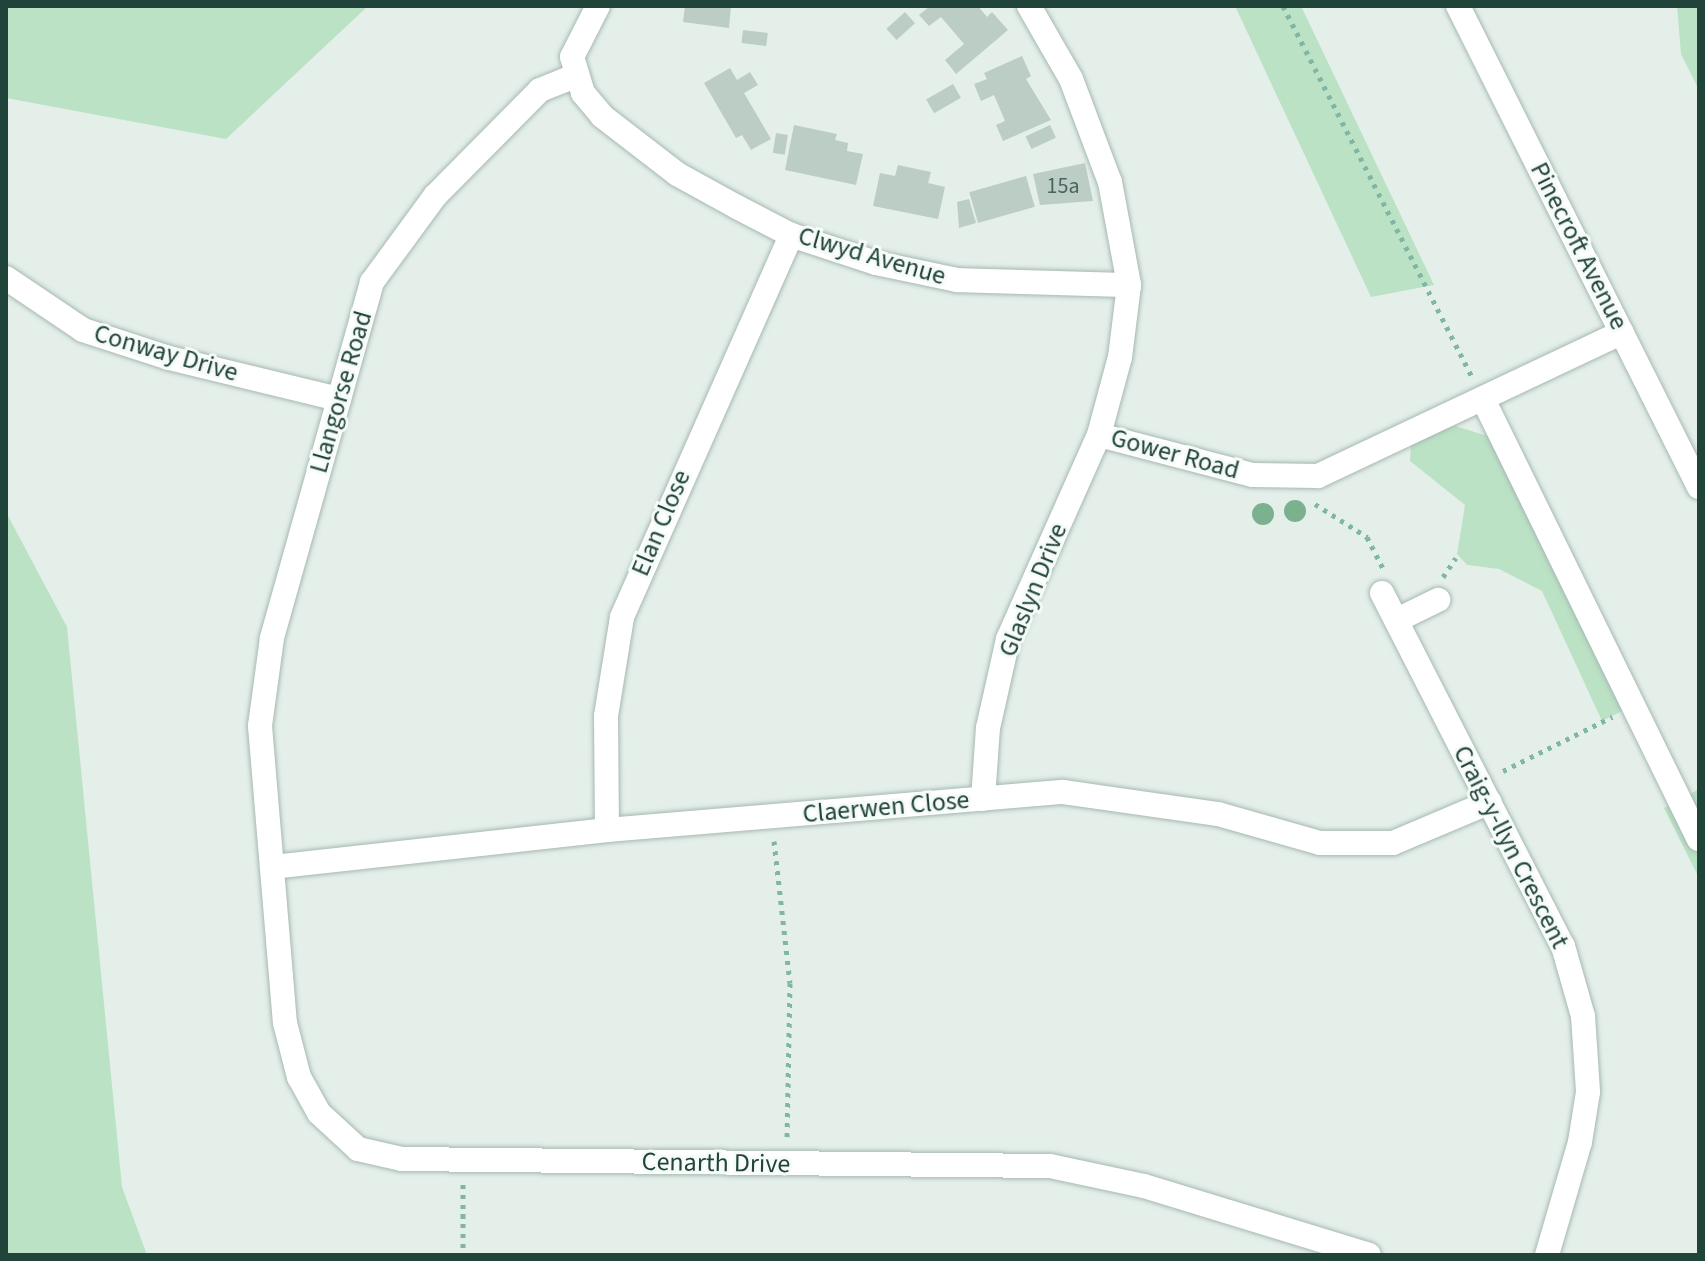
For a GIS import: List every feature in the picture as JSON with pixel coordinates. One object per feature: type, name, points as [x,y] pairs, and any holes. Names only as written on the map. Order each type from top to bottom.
[{"type":"street","points":[[575,76],[572,57],[598,6]]},
{"type":"street","name":"Gower Road","points":[[1029,6],[1071,79],[1110,182],[1129,285],[1120,357],[1099,435],[1253,475],[1318,476],[1622,332]]},
{"type":"street","name":"Pinecroft Avenue","points":[[1458,6],[1699,487]]},
{"type":"street","name":"Clwyd Avenue","points":[[575,76],[602,116],[677,174],[791,235],[876,263],[957,280],[1012,286],[1129,285]]},
{"type":"street","name":"Llangorse Road","points":[[272,867],[260,726],[272,638],[372,282],[435,196],[540,90],[575,76]]},
{"type":"street","name":"Elan Close","points":[[607,830],[606,716],[622,617],[791,235]]},
{"type":"street","name":"Conway Drive","points":[[6,278],[83,330],[169,358],[339,399]]},
{"type":"street","points":[[1483,399],[1699,839]]},
{"type":"street","name":"Glaslyn Drive","points":[[983,799],[988,728],[1008,639],[1099,435]]},
{"type":"street","name":"Craig-y-llyn Crescent","points":[[1382,593],[1563,946],[1583,1016],[1588,1092],[1580,1142],[1547,1255]]},
{"type":"street","points":[[1397,620],[1438,600]]},
{"type":"street","name":"Claerwen Close","points":[[272,867],[607,830],[1078,794],[1218,814],[1320,843],[1393,843],[1484,792]]},
{"type":"street","name":"Cenarth Drive","points":[[272,867],[285,1023],[299,1077],[319,1113],[358,1149],[402,1159],[1050,1166],[1144,1186],[1369,1255]]},
{"type":"path","points":[[1283,6],[1483,399]]},
{"type":"path","points":[[1311,502],[1342,516],[1367,537],[1385,575],[1382,593]]},
{"type":"path","points":[[1484,792],[1634,705]]},
{"type":"path","points":[[771,816],[790,983],[787,1163]]},
{"type":"path","points":[[463,1160],[463,1255]]},
{"type":"green space","points":[[6,6],[368,6],[226,139],[6,98]]},
{"type":"green space","points":[[1235,6],[1301,6],[1434,285],[1371,297]]},
{"type":"green space","points":[[1677,6],[1699,6],[1699,90],[1681,54]]},
{"type":"green space","points":[[1455,426],[1504,441],[1554,556],[1561,586],[1634,705],[1602,721],[1542,591],[1499,569],[1467,565],[1457,554],[1465,505],[1410,461],[1411,444],[1426,433]]},
{"type":"green space","points":[[6,512],[67,627],[122,1187],[147,1255],[6,1255]]},
{"type":"green space","points":[[1699,789],[1699,878],[1664,808]]},
{"type":"building","points":[[685,6],[731,6],[729,28],[683,22]]},
{"type":"building","points":[[930,6],[978,6],[987,17],[992,12],[1008,30],[956,74],[945,60],[964,44],[941,17],[929,26],[919,15]]},
{"type":"building","points":[[905,12],[915,23],[896,40],[886,29]]},
{"type":"building","points":[[743,30],[768,33],[766,46],[741,43]]},
{"type":"building","points":[[1022,56],[1031,76],[1026,79],[1051,120],[1003,141],[996,125],[1005,121],[994,95],[981,101],[974,84],[987,79],[984,73]]},
{"type":"building","points":[[730,68],[737,80],[750,72],[758,85],[744,93],[771,139],[751,150],[742,135],[736,138],[704,83]]},
{"type":"building","points":[[953,84],[961,98],[934,113],[926,100]]},
{"type":"building","points":[[794,125],[837,134],[835,140],[848,143],[847,151],[863,154],[856,185],[785,170]]},
{"type":"building","points":[[1050,125],[1056,138],[1031,149],[1026,136]]},
{"type":"building","points":[[776,133],[788,135],[785,155],[773,153]]},
{"type":"building","points":[[1085,163],[1093,201],[1040,205],[1033,174]]},
{"type":"building","points":[[898,165],[931,172],[928,183],[945,187],[938,219],[873,206],[880,173],[895,176]]},
{"type":"building","points":[[1026,176],[1035,207],[978,223],[969,192]]},
{"type":"building","points":[[969,199],[976,223],[959,228],[957,202]]}]
